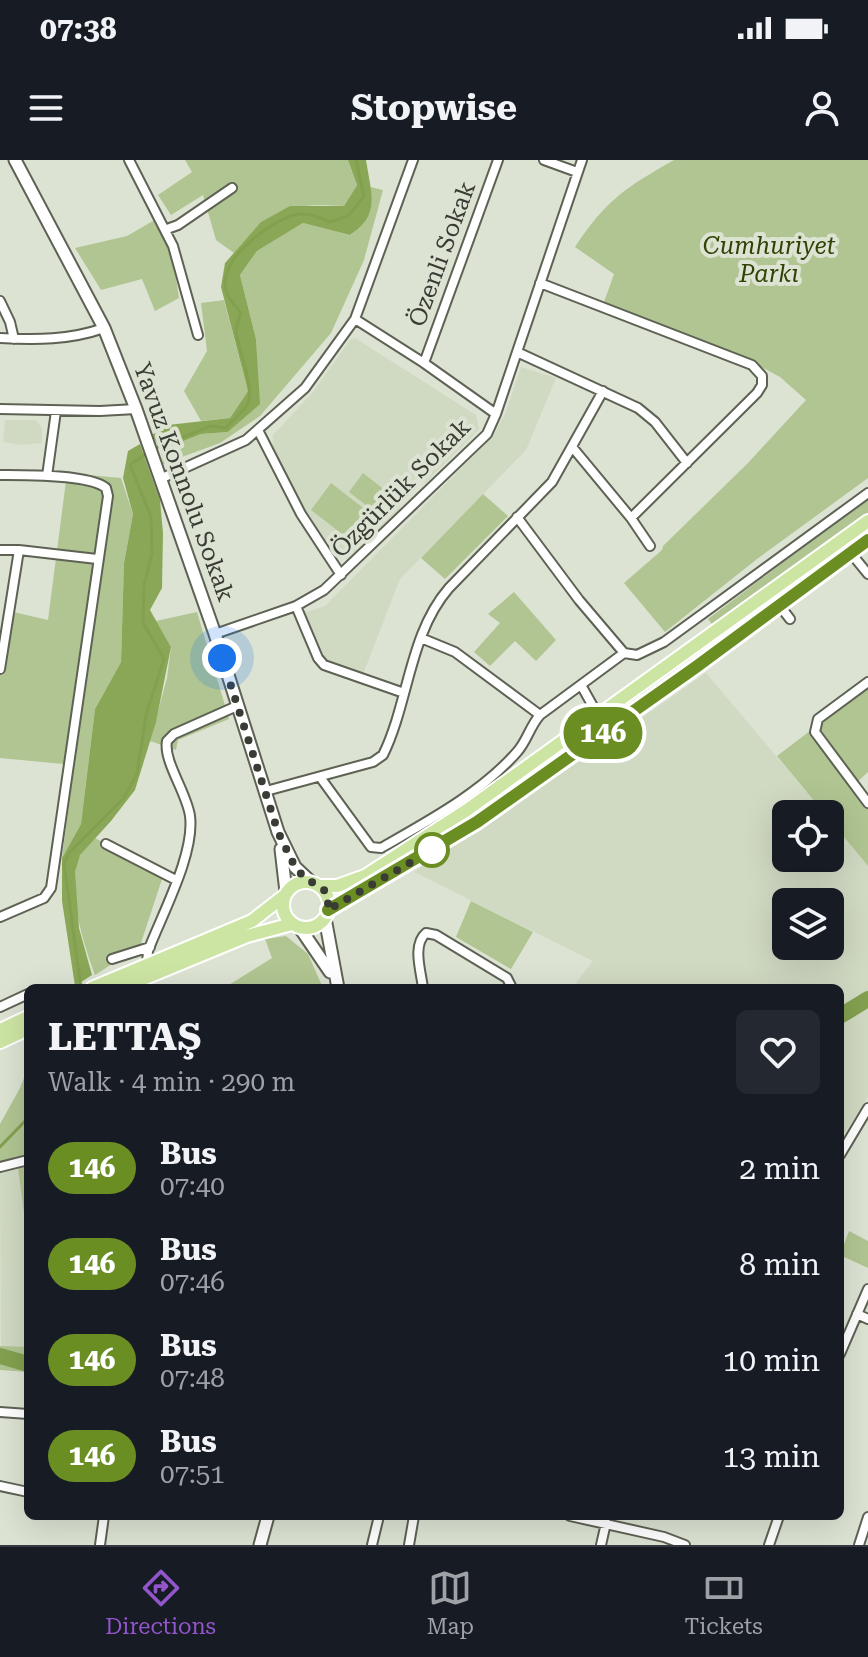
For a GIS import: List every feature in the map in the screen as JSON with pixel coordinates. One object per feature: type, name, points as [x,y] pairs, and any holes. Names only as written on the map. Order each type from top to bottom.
[{"type":"main road","points":[[101,984],[252,921],[297,883],[337,886],[365,876],[467,810],[599,717],[868,521]]},
{"type":"main road","points":[[131,984],[247,936],[296,926],[314,927],[326,914],[477,822],[868,540]]},
{"type":"main road","points":[[315,884],[328,896],[326,914]]},
{"type":"main road","points":[[285,894],[283,911],[296,926]]},
{"type":"main road","points":[[0,1030],[24,1019]]},
{"type":"main road","points":[[0,1042],[24,1031]]},
{"type":"street","name":"Yavuz Konnolu Sokak","points":[[15,160],[104,328],[136,409],[266,791],[278,832],[285,872],[285,894]]},
{"type":"street","points":[[129,160],[167,229],[198,335]]},
{"type":"street","points":[[160,479],[239,444],[301,393],[355,319],[413,160]]},
{"type":"street","name":"Özenli Sokak","points":[[424,363],[498,160]]},
{"type":"street","points":[[544,160],[577,172]]},
{"type":"street","name":"Özgürlük Sokak","points":[[215,634],[296,606],[321,593],[484,437],[496,414],[582,160]]},
{"type":"street","points":[[167,229],[178,225],[232,188]]},
{"type":"street","points":[[540,283],[752,365],[762,378],[757,393],[631,518]]},
{"type":"street","points":[[0,301],[14,339]]},
{"type":"street","points":[[355,319],[496,414]]},
{"type":"street","points":[[0,338],[58,339],[104,328]]},
{"type":"street","points":[[517,352],[603,391],[650,417],[687,463]]},
{"type":"street","points":[[266,791],[381,757],[421,638],[444,594],[552,482],[603,391]]},
{"type":"street","points":[[0,409],[136,409]]},
{"type":"street","points":[[47,476],[56,411]]},
{"type":"street","points":[[258,430],[301,514],[341,575]]},
{"type":"street","points":[[573,448],[650,546]]},
{"type":"street","points":[[0,475],[47,476],[96,483],[106,488],[108,496],[51,888],[44,898],[0,917]]},
{"type":"street","points":[[517,517],[579,600],[624,653],[637,655],[664,642],[868,493]]},
{"type":"street","points":[[0,550],[97,559]]},
{"type":"street","points":[[0,669],[4,622],[19,550]]},
{"type":"street","points":[[850,552],[868,574]]},
{"type":"street","points":[[296,606],[318,658],[324,665],[404,693]]},
{"type":"street","points":[[780,606],[790,619]]},
{"type":"street","points":[[421,638],[455,652],[540,715]]},
{"type":"street","points":[[320,777],[371,847],[379,849],[442,812],[491,775],[519,750],[540,715],[624,653]]},
{"type":"street","points":[[581,685],[599,717]]},
{"type":"street","points":[[867,685],[818,719],[815,732],[868,803]]},
{"type":"street","points":[[147,964],[150,947],[188,849],[191,822],[166,744],[172,735],[237,706]]},
{"type":"street","name":"Yavuz Konnolu Sokak","points":[[278,832],[295,867],[315,884]]},
{"type":"street","points":[[106,844],[176,880]]},
{"type":"street","points":[[326,914],[337,984]]},
{"type":"street","points":[[296,926],[336,984]]},
{"type":"street","points":[[423,984],[418,945],[426,933],[436,935],[507,978],[510,984]]},
{"type":"street","points":[[112,959],[150,947]]},
{"type":"street","points":[[0,1007],[24,996]]},
{"type":"street","points":[[844,1148],[868,1108]]},
{"type":"street","points":[[3,1166],[24,1161]]},
{"type":"street","points":[[844,1345],[868,1289]]},
{"type":"street","points":[[857,1314],[868,1319]]},
{"type":"street","points":[[0,1412],[24,1414]]},
{"type":"street","points":[[0,1486],[24,1491]]},
{"type":"street","points":[[859,1545],[868,1517]]},
{"type":"street","points":[[100,1545],[103,1520]]},
{"type":"street","points":[[260,1545],[267,1520]]},
{"type":"street","points":[[372,1545],[378,1520]]},
{"type":"street","points":[[409,1545],[413,1520]]},
{"type":"street","points":[[591,1520],[685,1545]]},
{"type":"street","points":[[769,1545],[778,1520]]},
{"type":"street","points":[[601,1545],[606,1523]]},
{"type":"shaded area","points":[[355,338],[476,415],[479,429],[425,483],[416,481],[398,510],[348,560],[326,543],[309,522],[272,451],[273,435],[313,392],[350,340]]},
{"type":"shaded area","points":[[521,367],[556,378],[526,450],[400,579],[363,674],[328,666],[321,659],[304,613],[325,606],[493,436],[505,414]]},
{"type":"shaded area","points":[[5,420],[36,420],[42,428],[42,443],[21,445],[3,442]]},
{"type":"shaded area","points":[[706,673],[813,800],[772,800],[772,872],[844,872],[844,837],[868,866],[868,1097],[844,1134],[844,984],[575,984],[593,961],[414,872]]},
{"type":"shaded area","points":[[18,1168],[24,1215],[24,1347],[1,1347],[0,1172]]},
{"type":"green space","points":[[185,160],[348,160],[357,185],[344,206],[293,208],[271,218],[234,253],[216,240],[203,195],[171,215],[158,195],[192,172]]},
{"type":"green space","points":[[348,160],[366,160],[372,202],[360,227],[350,235],[303,223],[257,251],[240,275],[256,339],[260,404],[228,432],[201,434],[161,450],[152,435],[168,425],[230,418],[248,391],[221,287],[225,263],[261,222],[290,206],[344,206],[357,185]]},
{"type":"green space","name":"Cumhuriyet Parkı","points":[[674,160],[868,160],[868,478],[757,559],[665,632],[624,583],[662,550],[806,400],[780,377],[741,356],[604,302],[614,274],[575,247],[618,196]]},
{"type":"green space","points":[[370,187],[383,190],[364,260],[331,333],[260,416],[220,443],[163,464],[161,450],[201,434],[228,432],[259,404],[256,339],[240,275],[257,251],[303,223],[350,235],[368,215]]},
{"type":"green space","points":[[158,218],[173,260],[179,298],[155,311],[142,279],[101,290],[75,248],[127,236]]},
{"type":"green space","points":[[224,300],[248,391],[230,418],[201,421],[184,391],[207,351],[201,303]]},
{"type":"green space","points":[[140,444],[160,500],[162,588],[150,610],[171,647],[156,722],[135,790],[80,855],[75,872],[79,928],[92,975],[75,984],[62,901],[62,858],[81,824],[95,709],[121,662],[124,563],[133,514],[123,478],[128,451]]},
{"type":"green space","points":[[67,473],[121,478],[133,514],[124,563],[121,662],[95,709],[81,824],[62,858],[74,765],[0,758],[0,640],[5,610],[48,620]]},
{"type":"green space","points":[[363,473],[395,498],[381,517],[349,492]]},
{"type":"green space","points":[[331,483],[375,517],[355,544],[311,510]]},
{"type":"green space","points":[[483,494],[508,516],[445,579],[421,558]]},
{"type":"green space","points":[[868,498],[868,514],[714,627],[708,619]]},
{"type":"green space","points":[[514,592],[556,640],[536,661],[515,641],[490,666],[474,652],[500,623],[488,614]]},
{"type":"green space","points":[[197,612],[229,719],[178,740],[176,750],[150,741],[167,678],[171,647],[156,621]]},
{"type":"green space","points":[[868,687],[868,772],[852,787],[868,807],[868,866],[844,837],[844,800],[813,800],[777,756]]},
{"type":"green space","points":[[95,838],[163,876],[140,946],[95,975],[78,916],[74,885],[79,857]]},
{"type":"green space","points":[[471,901],[533,932],[511,969],[456,937]]},
{"type":"green space","points":[[286,936],[308,954],[321,984],[230,984],[272,958],[265,939]]},
{"type":"green space","points":[[24,1078],[24,1214],[18,1168],[0,1171],[0,1124]]},
{"type":"green space","points":[[849,1231],[868,1241],[868,1268],[844,1257]]},
{"type":"green space","points":[[0,1346],[24,1347],[24,1372],[0,1370]]},
{"type":"waterway","points":[[153,449],[211,426],[226,428],[245,408],[249,390],[236,332],[241,313],[226,290],[227,270],[254,238],[278,222],[300,214],[330,222],[348,216],[364,197],[356,160]]},
{"type":"waterway","points":[[80,984],[64,864],[69,853],[123,799],[137,774],[146,715],[164,659],[143,623],[144,585],[152,554],[151,517],[130,465],[147,453]]},
{"type":"waterway","points":[[844,1014],[868,999]]},
{"type":"waterway","points":[[0,1147],[24,1122]]},
{"type":"waterway","points":[[0,1356],[24,1363]]},
{"type":"bus line","name":"146","points":[[328,910],[477,822],[868,540]]},
{"type":"route","points":[[222,658],[278,832],[295,867],[328,896],[328,910],[432,850]]}]
